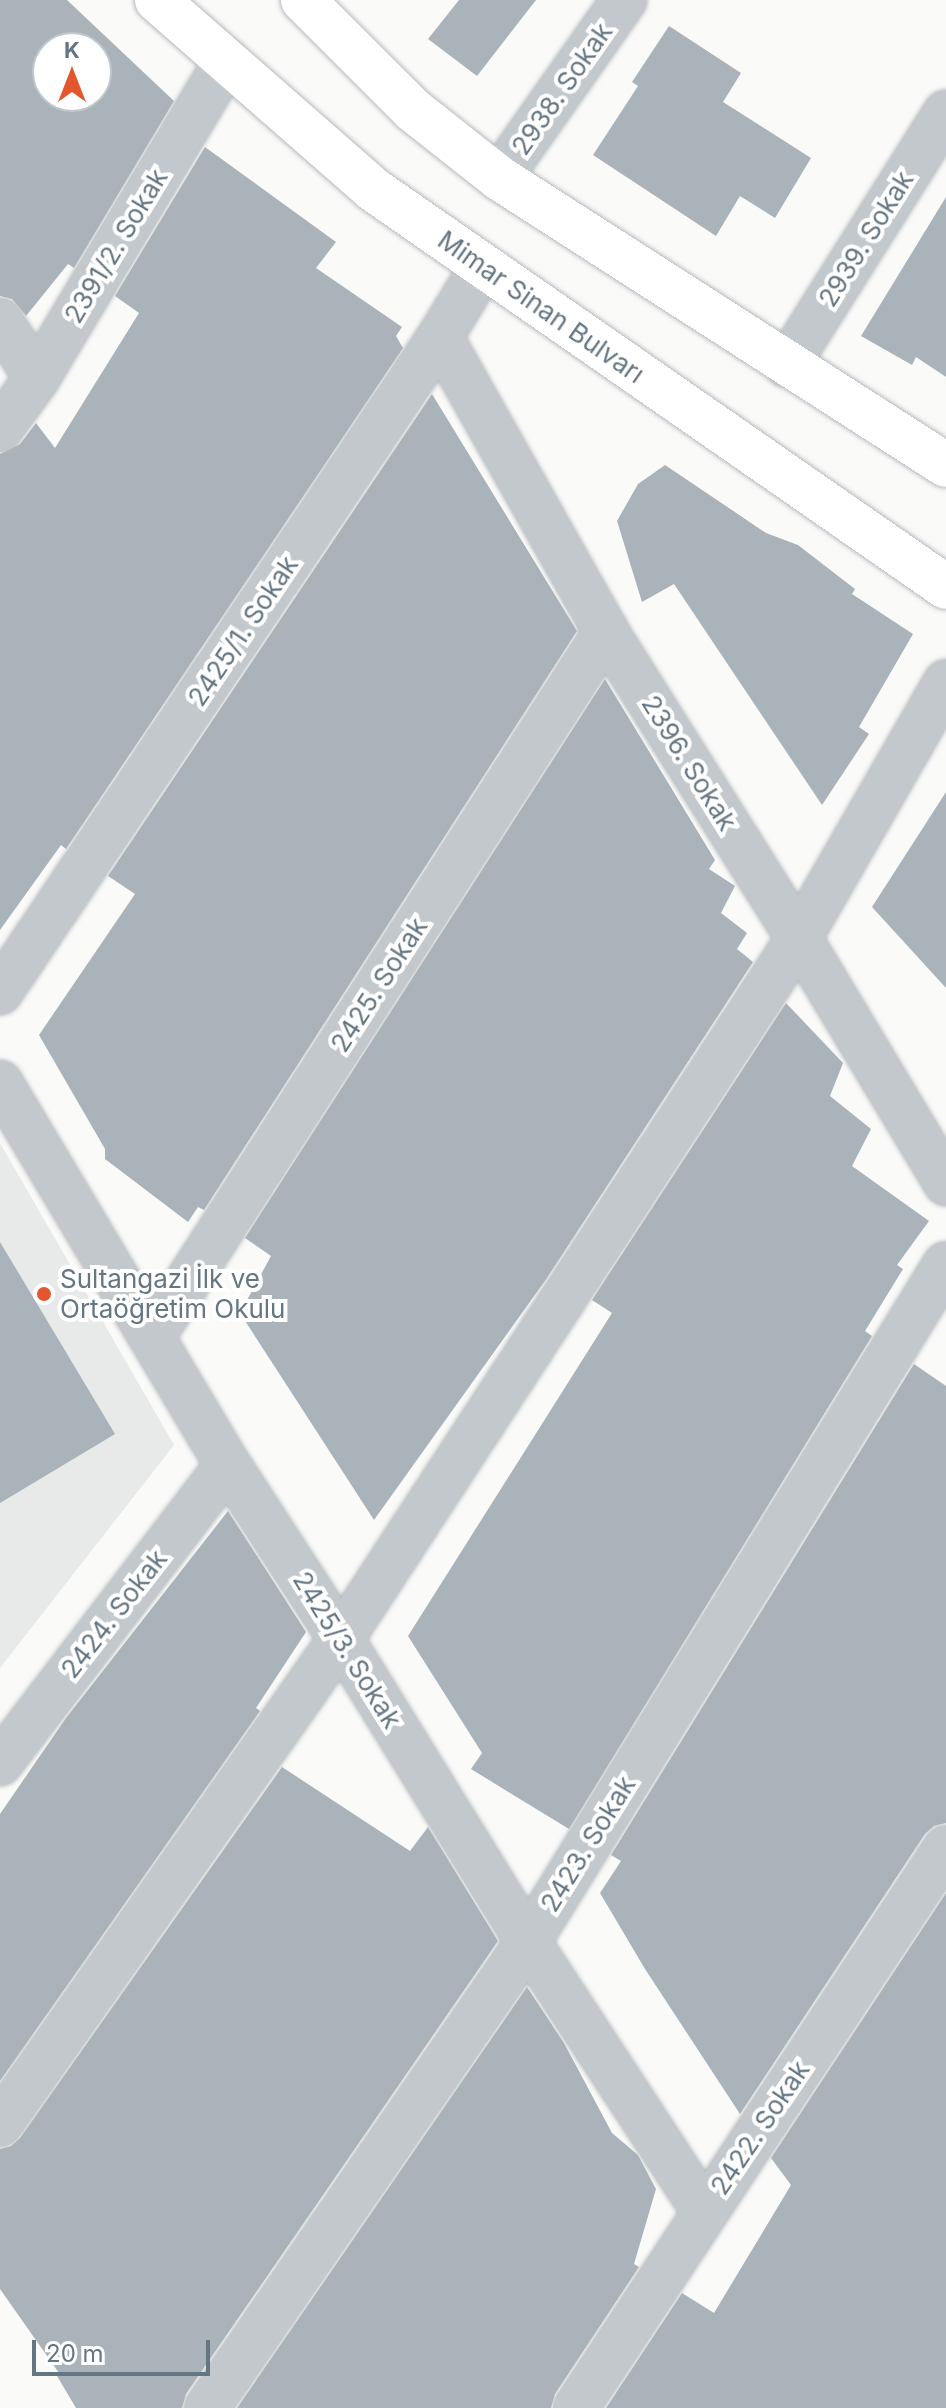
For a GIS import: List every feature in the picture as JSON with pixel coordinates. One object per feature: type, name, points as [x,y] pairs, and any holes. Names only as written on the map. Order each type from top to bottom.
[{"type":"main road","name":"Mimar Sinan Bulvarı","points":[[157,0],[374,190],[482,268],[946,587]]},
{"type":"main road","points":[[303,0],[413,110],[499,178],[946,465]]},
{"type":"street","name":"2938. Sokak","points":[[499,178],[624,0]]},
{"type":"street","name":"2391/2. Sokak","points":[[0,429],[37,378],[227,61]]},
{"type":"street","name":"2939. Sokak","points":[[787,365],[946,113]]},
{"type":"street","name":"2425/1. Sokak","points":[[0,992],[440,337],[482,268]]},
{"type":"street","points":[[0,321],[37,378]]},
{"type":"street","name":"2396. Sokak","points":[[440,337],[606,632],[799,938],[946,1183]]},
{"type":"street","name":"2425. Sokak","points":[[152,1337],[606,632]]},
{"type":"street","points":[[0,2124],[341,1639],[799,938],[946,682]]},
{"type":"street","name":"2425/3. Sokak","points":[[0,1083],[228,1465],[341,1639],[528,1942],[704,2211]]},
{"type":"street","name":"2423. Sokak","points":[[207,2408],[528,1942],[946,1264]]},
{"type":"street","name":"2424. Sokak","points":[[0,1763],[228,1465]]},
{"type":"street","name":"2422. Sokak","points":[[576,2408],[946,1848]]},
{"type":"shaded area","name":"Sultangazi İlk ve Ortaöğretim Okulu","points":[[0,1143],[174,1445],[0,1668]]},
{"type":"building","points":[[0,0],[67,0],[101,32],[32,32],[32,112],[112,112],[112,42],[174,101],[74,268],[68,264],[26,316],[12,299],[0,296]]},
{"type":"building","points":[[459,0],[536,0],[477,76],[428,39]]},
{"type":"building","points":[[669,26],[741,73],[723,102],[811,158],[775,218],[740,196],[716,236],[593,155],[638,86],[632,82]]},
{"type":"building","points":[[205,147],[336,242],[316,268],[402,327],[396,336],[403,348],[66,849],[61,845],[0,930],[0,454],[20,444],[36,423],[55,448],[139,313],[115,296]]},
{"type":"building","points":[[946,197],[946,377],[916,357],[912,365],[861,336]]},
{"type":"building","points":[[432,394],[577,631],[204,1210],[198,1207],[188,1222],[105,1159],[105,1149],[39,1035],[135,894],[108,876]]},
{"type":"building","points":[[665,465],[766,533],[798,545],[855,589],[852,594],[913,634],[859,727],[869,734],[822,805],[674,584],[642,602],[617,521],[638,484]]},
{"type":"building","points":[[605,679],[715,860],[709,869],[735,886],[721,913],[747,933],[737,949],[753,962],[547,1278],[374,1520],[240,1313],[271,1256],[245,1238]]},
{"type":"building","points":[[946,792],[946,988],[872,907]]},
{"type":"building","points":[[786,1003],[843,1063],[830,1096],[871,1129],[852,1166],[929,1221],[897,1265],[903,1269],[865,1331],[872,1336],[569,1829],[471,1769],[482,1753],[408,1636],[612,1313],[592,1300]]},
{"type":"building","points":[[0,1242],[115,1434],[0,1503]]},
{"type":"building","points":[[914,1364],[946,1386],[946,1823],[934,1826],[925,1834],[740,2114],[645,1969],[600,1893],[621,1861],[611,1855]]},
{"type":"building","points":[[228,1511],[306,1632],[256,1708],[260,1711],[0,2081],[0,1814],[66,1718]]},
{"type":"building","points":[[282,1767],[410,1851],[428,1827],[498,1941],[186,2394],[182,2408],[76,2408],[57,2376],[59,2373],[0,2289],[0,2149],[11,2146],[20,2138]]},
{"type":"building","points":[[946,1893],[946,2408],[606,2408],[682,2293],[714,2313],[791,2185],[771,2158]]},
{"type":"building","points":[[527,1987],[564,2043],[612,2133],[638,2155],[656,2189],[634,2264],[639,2267],[555,2394],[551,2408],[237,2408]]},
{"type":"place","name":"Sultangazi İlk ve Ortaöğretim Okulu","points":[[44,1294]]}]
